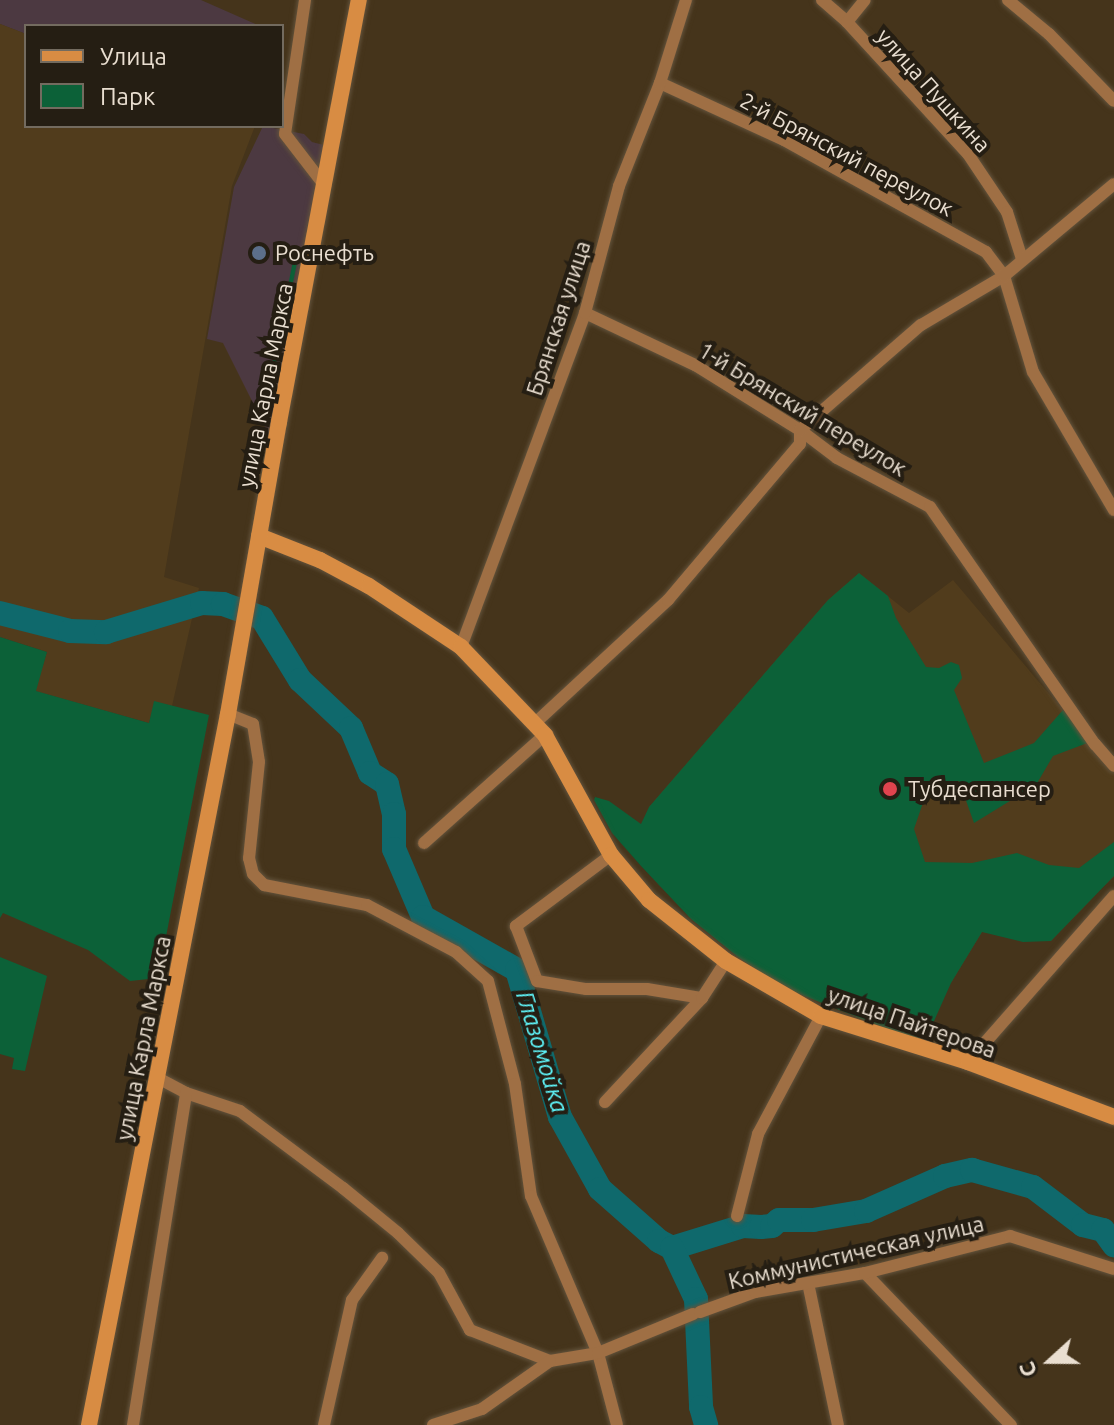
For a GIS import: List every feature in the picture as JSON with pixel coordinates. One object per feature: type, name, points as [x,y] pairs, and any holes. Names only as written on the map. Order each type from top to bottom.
[{"type":"main road","name":"улица Карла Маркса","points":[[89,1425],[228,714],[359,0]]},
{"type":"main road","name":"улица Пайтерова","points":[[259,536],[320,560],[369,586],[461,647],[539,730],[611,855],[649,900],[726,961],[821,1016],[968,1062],[1114,1117]]},
{"type":"street","points":[[305,0],[285,134],[325,186]]},
{"type":"street","name":"Брянская улица","points":[[461,647],[585,313],[619,186],[660,83],[686,0]]},
{"type":"street","name":"улица Пушкина","points":[[822,0],[847,22],[968,154],[1007,212],[1022,259]]},
{"type":"street","points":[[847,22],[865,0]]},
{"type":"street","points":[[1008,0],[1049,34],[1114,101]]},
{"type":"street","name":"2-й Брянский переулок","points":[[660,83],[784,140],[900,202],[986,252],[1004,276]]},
{"type":"street","points":[[424,843],[668,600],[800,444],[800,430],[921,325],[1004,276],[1114,184]]},
{"type":"street","points":[[1004,276],[1033,372],[1114,510]]},
{"type":"street","name":"1-й Брянский переулок","points":[[585,313],[695,365],[800,430],[837,458],[930,507],[1095,744],[1114,766]]},
{"type":"street","points":[[228,714],[253,724],[259,762],[249,858],[253,874],[264,885],[367,905],[456,952],[488,981],[515,1084],[531,1196],[598,1353],[617,1425]]},
{"type":"street","points":[[611,855],[516,926],[537,981],[586,989],[647,989],[702,998]]},
{"type":"street","points":[[968,1062],[1114,896]]},
{"type":"street","points":[[605,1102],[702,998],[726,961]]},
{"type":"street","points":[[737,1216],[758,1134],[821,1016]]},
{"type":"street","points":[[158,1078],[186,1093],[240,1111],[398,1233],[439,1273],[470,1330],[550,1361]]},
{"type":"street","points":[[133,1425],[186,1093]]},
{"type":"street","name":"Коммунистическая улица","points":[[433,1425],[482,1409],[550,1361],[598,1353],[755,1292],[865,1273],[1010,1236],[1114,1269]]},
{"type":"street","points":[[324,1425],[352,1300],[382,1258]]},
{"type":"street","points":[[865,1273],[1011,1425]]},
{"type":"street","points":[[808,1283],[838,1425]]},
{"type":"shaded area","points":[[0,0],[201,0],[255,24],[24,24],[24,33],[0,24]]},
{"type":"shaded area","points":[[0,24],[24,33],[24,128],[254,128],[232,186],[164,577],[199,588],[172,706],[155,702],[149,723],[35,691],[47,652],[0,637]]},
{"type":"shaded area","points":[[262,128],[304,134],[312,142],[332,147],[275,447],[223,343],[207,339],[234,187]]},
{"type":"shaded area","name":"Тубдеспансер","points":[[859,573],[909,613],[953,580],[1114,771],[1114,876],[1051,941],[982,932],[951,983],[649,807],[828,600]]},
{"type":"green space","points":[[296,246],[300,249],[274,374],[271,370]]},
{"type":"green space","name":"Тубдеспансер","points":[[859,573],[888,596],[896,618],[926,667],[939,668],[951,662],[959,665],[962,678],[954,690],[984,763],[1034,743],[1063,710],[1090,742],[1053,756],[1036,785],[974,823],[959,781],[928,788],[914,829],[925,862],[972,863],[1017,853],[1049,865],[1079,868],[1114,842],[1114,876],[1051,941],[1023,942],[982,932],[951,983],[926,1039],[902,1035],[782,987],[738,957],[691,919],[641,866],[612,833],[594,800],[595,797],[609,801],[641,824],[649,807],[828,600]]},
{"type":"green space","points":[[0,637],[47,652],[36,691],[149,723],[154,701],[209,715],[158,978],[130,981],[88,950],[3,913],[0,918]]},
{"type":"green space","points":[[0,957],[47,976],[25,1071],[12,1069],[14,1058],[0,1054]]},
{"type":"waterway","name":"Глазомойка","points":[[0,613],[70,631],[106,632],[202,603],[223,604],[262,618],[300,680],[351,728],[370,773],[387,784],[394,814],[394,849],[423,917],[517,970],[560,1117],[600,1189],[659,1241],[672,1248],[743,1226],[772,1226],[779,1220],[813,1220],[866,1211],[945,1176],[972,1170],[1033,1187],[1083,1225],[1103,1230],[1114,1245]]},
{"type":"waterway","points":[[672,1248],[696,1299],[701,1407],[706,1425]]},
{"type":"place","name":"Роснефть","points":[[259,253]]},
{"type":"place","name":"Тубдеспансер","points":[[890,789]]}]
